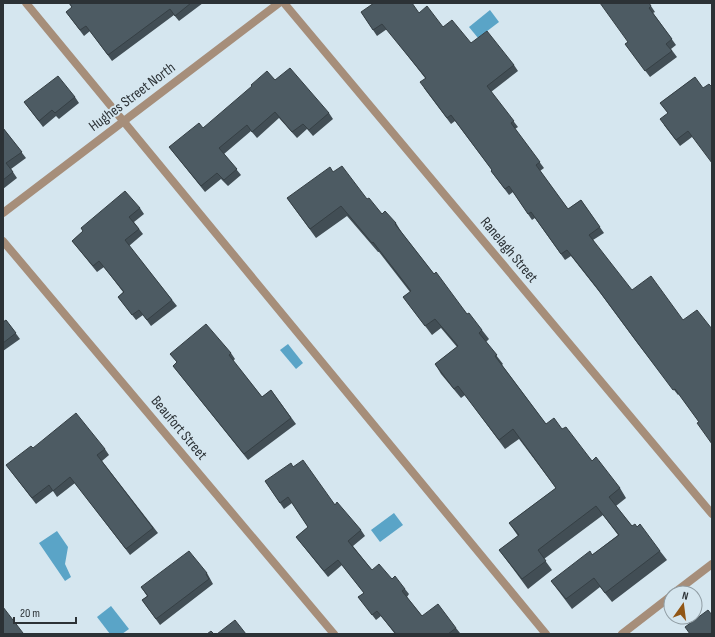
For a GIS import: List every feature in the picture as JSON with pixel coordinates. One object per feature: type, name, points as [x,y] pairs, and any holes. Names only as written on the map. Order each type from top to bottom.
[{"type":"street","points":[[26,3],[546,634]]},
{"type":"street","name":"Hughes Street North","points":[[3,213],[279,3]]},
{"type":"street","name":"Ranelagh Street","points":[[284,3],[712,514]]},
{"type":"street","name":"Beaufort Street","points":[[3,241],[334,634]]},
{"type":"street","points":[[684,585],[712,564]]},
{"type":"street","points":[[622,634],[663,602]]},
{"type":"water","points":[[490,10],[499,22],[478,38],[469,27]]},
{"type":"water","points":[[288,344],[303,363],[296,369],[280,350]]},
{"type":"water","points":[[394,513],[403,525],[380,542],[371,530]]},
{"type":"water","points":[[57,531],[68,547],[65,564],[71,577],[65,581],[39,543]]},
{"type":"water","points":[[111,606],[129,629],[122,634],[110,634],[97,617]]},
{"type":"building","points":[[69,3],[191,3],[175,16],[170,9],[108,55],[86,26],[80,30],[66,12],[72,7]]},
{"type":"building","points":[[374,3],[412,3],[419,13],[427,6],[443,27],[452,20],[471,43],[487,31],[514,65],[487,86],[514,121],[511,123],[540,162],[536,165],[568,209],[581,200],[600,227],[589,235],[632,290],[651,276],[683,320],[697,310],[712,329],[712,444],[697,423],[699,422],[675,389],[673,390],[567,250],[561,254],[531,212],[528,214],[509,186],[505,189],[451,115],[447,118],[420,82],[426,78],[382,24],[373,30],[361,12]]},
{"type":"building","points":[[600,3],[649,3],[651,6],[649,8],[672,39],[666,44],[672,51],[645,71],[625,44],[628,42]]},
{"type":"building","points":[[290,68],[329,113],[309,130],[303,124],[292,132],[275,112],[252,132],[247,125],[219,148],[237,169],[224,180],[217,173],[201,186],[169,147],[199,123],[203,128],[252,86],[251,85],[267,71],[275,80]]},
{"type":"building","points":[[58,76],[75,97],[55,113],[52,110],[39,121],[24,102]]},
{"type":"building","points":[[695,77],[703,88],[709,84],[712,87],[712,163],[688,131],[676,140],[660,119],[668,113],[660,103]]},
{"type":"building","points":[[3,128],[22,152],[6,163],[13,172],[3,180]]},
{"type":"building","points":[[342,166],[367,199],[369,198],[382,214],[385,211],[396,223],[395,224],[434,274],[436,272],[467,314],[469,313],[482,330],[479,333],[497,355],[495,356],[546,424],[554,418],[562,429],[566,427],[592,461],[596,457],[620,488],[609,497],[632,526],[635,524],[637,527],[640,524],[660,551],[605,593],[594,578],[566,599],[551,581],[590,551],[592,555],[619,535],[596,506],[538,550],[546,561],[522,579],[499,550],[519,535],[509,523],[556,488],[513,429],[499,440],[458,386],[454,389],[435,364],[458,346],[435,319],[425,326],[403,297],[411,291],[373,242],[372,243],[341,206],[310,229],[287,198],[330,167],[333,172]]},
{"type":"building","points":[[125,191],[140,208],[129,217],[139,229],[125,240],[172,300],[147,320],[139,310],[132,315],[118,297],[124,292],[99,261],[93,266],[72,241],[83,231],[81,228]]},
{"type":"building","points":[[6,320],[16,333],[3,343],[3,322]]},
{"type":"building","points":[[206,324],[231,353],[229,355],[262,397],[271,390],[291,418],[244,454],[173,366],[177,362],[170,354]]},
{"type":"building","points":[[76,413],[105,449],[97,455],[153,528],[126,549],[70,477],[53,491],[49,485],[32,498],[6,465],[31,446],[33,448]]},
{"type":"building","points":[[303,460],[335,505],[337,502],[361,530],[348,541],[372,570],[379,564],[392,579],[395,576],[405,589],[402,591],[422,616],[438,604],[456,628],[448,634],[396,634],[377,611],[372,615],[358,597],[364,593],[338,560],[324,571],[296,537],[308,527],[288,497],[280,503],[265,481],[291,463],[293,467]]},
{"type":"building","points":[[189,551],[207,573],[206,574],[209,579],[156,619],[142,600],[148,596],[141,587]]},
{"type":"building","points":[[3,607],[23,633],[22,634],[3,634]]},
{"type":"building","points":[[708,610],[712,615],[712,634],[690,634],[685,627],[688,625],[703,625],[703,614]]},
{"type":"building","points":[[235,620],[246,634],[217,634]]},
{"type":"building","points":[[211,631],[214,634],[207,634]]}]
